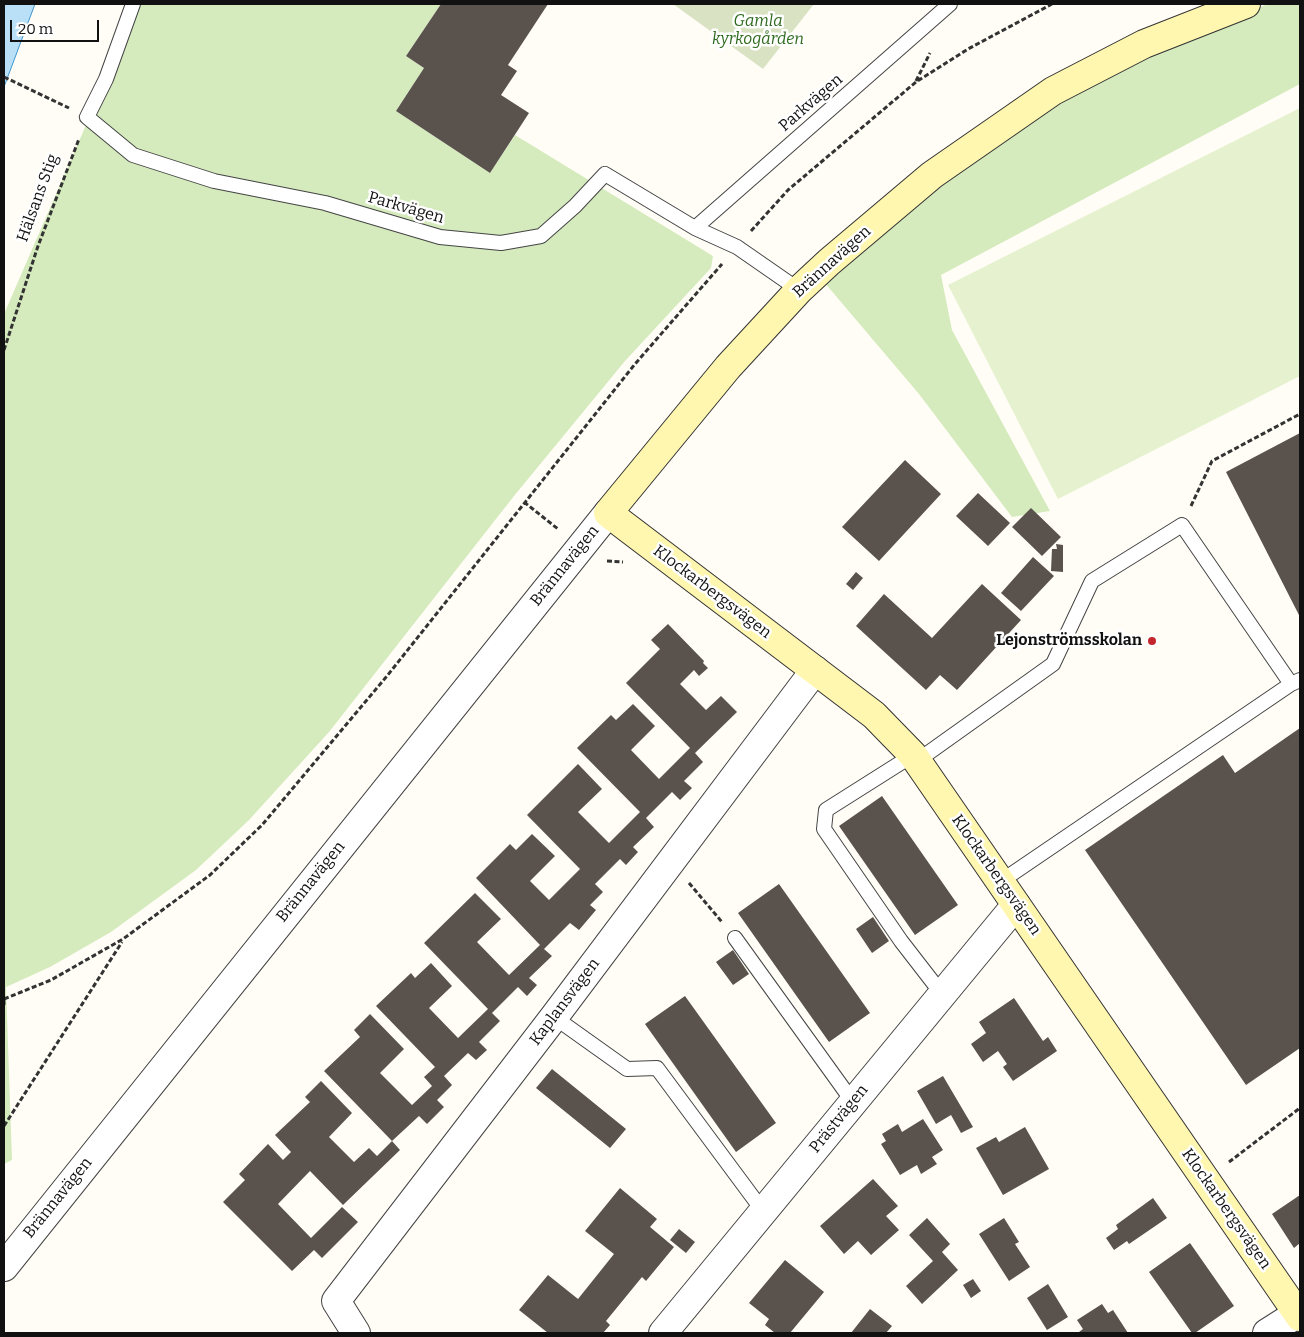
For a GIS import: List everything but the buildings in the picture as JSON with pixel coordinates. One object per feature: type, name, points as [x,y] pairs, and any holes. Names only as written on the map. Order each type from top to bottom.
[{"type":"street","name":"Brännavägen","points":[[4,1267],[581,545],[728,367],[799,290],[829,262],[932,175],[1053,91],[1144,44],[1246,4]]},
{"type":"street","name":"Klockarbergsvägen","points":[[608,513],[874,715],[915,758],[1299,1314]]},
{"type":"street","name":"Kaplansvägen","points":[[356,1333],[336,1301],[554,1017],[815,670]]},
{"type":"street","name":"Prästvägen","points":[[663,1333],[1016,905]]},
{"type":"street","points":[[1267,1333],[1299,1314]]},
{"type":"lane","points":[[87,117],[106,79],[133,4]]},
{"type":"lane","name":"Parkvägen","points":[[695,228],[950,4]]},
{"type":"lane","name":"Parkvägen","points":[[87,117],[133,155],[214,181],[325,202],[440,237],[501,243],[541,236],[575,206],[605,174],[695,228],[737,247],[799,290]]},
{"type":"lane","points":[[942,994],[901,941],[824,829],[826,810],[915,758],[1053,664],[1092,581],[1182,525],[1296,682],[1000,882]]},
{"type":"lane","points":[[735,938],[853,1102]]},
{"type":"lane","points":[[554,1017],[627,1069],[657,1068],[763,1212]]},
{"type":"path","points":[[4,1005],[4,999],[52,980],[123,939],[210,875],[262,826],[387,676],[635,364],[788,190],[916,82],[968,49],[1052,4]]},
{"type":"path","points":[[4,78],[87,117]]},
{"type":"path","name":"Hälsans Stig","points":[[4,350],[38,246],[87,117]]},
{"type":"path","points":[[1182,525],[1212,461],[1300,414]]},
{"type":"path","points":[[524,502],[605,561],[629,562]]},
{"type":"path","points":[[671,862],[735,938]]},
{"type":"path","points":[[4,1126],[123,939]]},
{"type":"path","points":[[1205,1178],[1300,1108]]},
{"type":"green space","points":[[131,4],[441,4],[406,56],[424,68],[396,111],[490,173],[515,135],[713,256],[711,268],[625,361],[514,496],[329,732],[249,820],[196,870],[111,932],[50,967],[6,987],[12,1160],[4,1164],[4,314],[106,79]]},
{"type":"green space","name":"Gamla kyrkogården","points":[[673,4],[814,4],[763,69]]},
{"type":"green space","points":[[1268,4],[1300,4],[1300,84],[941,275],[952,330],[1050,511],[1012,517],[919,394],[824,282],[992,142],[1136,56]]},
{"type":"green space","points":[[1300,108],[1300,376],[1058,499],[948,285]]},
{"type":"water","points":[[4,4],[35,4],[4,87]]},
{"type":"place","name":"Lejonströmsskolan","points":[[1152,641]]}]
